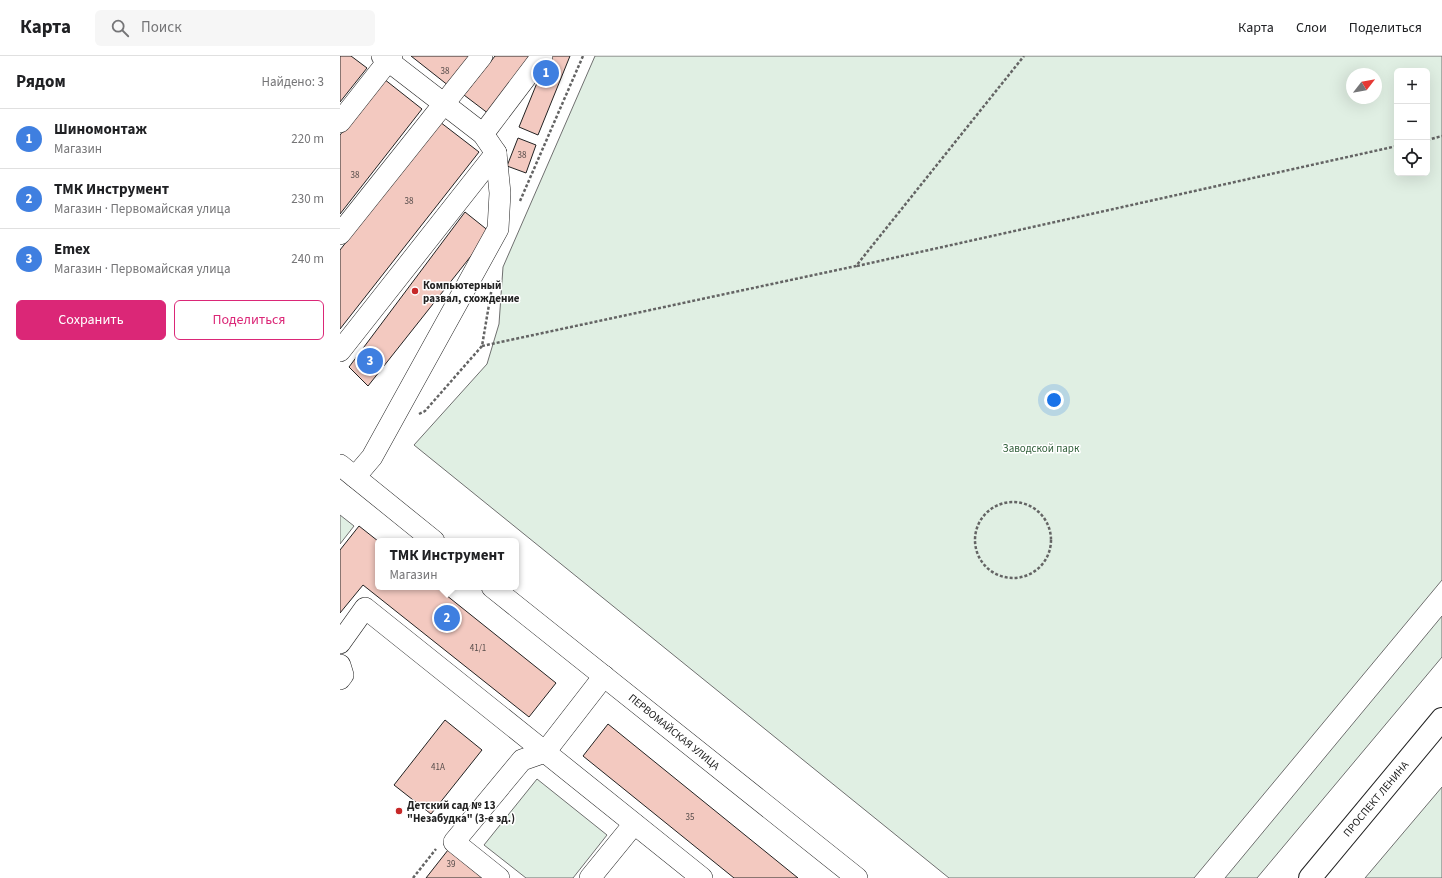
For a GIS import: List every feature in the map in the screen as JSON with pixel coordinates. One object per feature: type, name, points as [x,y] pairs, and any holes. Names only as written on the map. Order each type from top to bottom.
[{"type":"main road","name":"ПРОСПЕКТ ЛЕНИНА","points":[[1310,878],[1442,719]]},
{"type":"street","points":[[340,234],[482,56]]},
{"type":"street","points":[[483,134],[542,56]]},
{"type":"street","points":[[340,122],[388,58],[483,134],[496,153],[500,193],[498,229],[372,457],[348,471],[430,538]]},
{"type":"street","points":[[340,351],[496,153]]},
{"type":"street","name":"ПЕРВОМАЙСКАЯ УЛИЦА","points":[[496,590],[857,878]]},
{"type":"street","points":[[340,643],[365,608],[702,878]]},
{"type":"street","points":[[340,665],[343,675],[340,679]]},
{"type":"street","points":[[499,878],[454,842],[522,760],[545,752],[604,676]]},
{"type":"street","points":[[590,878],[634,824]]},
{"type":"path","points":[[856,266],[1024,56]]},
{"type":"path","points":[[1430,139],[1442,136]]},
{"type":"path","points":[[482,346],[856,266],[1394,147]]},
{"type":"path","points":[[1012,502],[1032,507],[1040,513],[1050,530],[1051,540],[1046,559],[1040,567],[1023,577],[1013,578],[994,574],[983,563],[976,550],[974,540],[979,521],[993,507],[1003,503],[1012,502]]},
{"type":"path","points":[[413,878],[439,845],[454,842]]},
{"type":"green space","name":"Заводской парк","points":[[595,56],[1442,56],[1442,580],[1194,878],[949,878],[414,445],[487,364],[499,324],[503,267]]},
{"type":"green space","points":[[340,515],[354,526],[340,544]]},
{"type":"green space","points":[[1442,616],[1442,657],[1257,878],[1225,878]]},
{"type":"green space","points":[[537,779],[607,835],[573,878],[526,878],[484,845]]},
{"type":"green space","points":[[1442,787],[1442,878],[1365,878]]},
{"type":"building","points":[[340,56],[351,56],[367,68],[340,102]]},
{"type":"building","points":[[411,56],[473,56],[449,86]]},
{"type":"building","points":[[495,56],[534,56],[489,114],[464,95]]},
{"type":"building","points":[[548,56],[570,56],[538,135],[519,127]]},
{"type":"building","points":[[384,79],[422,109],[340,214],[340,135]]},
{"type":"building","points":[[440,122],[479,152],[340,329],[340,250]]},
{"type":"building","points":[[518,138],[536,145],[526,173],[507,166]]},
{"type":"building","points":[[465,212],[490,232],[368,386],[349,367]]},
{"type":"building","points":[[359,526],[375,539],[375,590],[440,590],[556,683],[529,717],[363,585],[340,613],[340,550]]},
{"type":"building","points":[[445,720],[482,750],[431,814],[394,785]]},
{"type":"building","points":[[608,724],[798,878],[734,878],[583,756]]},
{"type":"building","points":[[448,850],[483,878],[426,878]]},
{"type":"place","name":"Шиномонтаж","points":[[546,73]]},
{"type":"place","name":"Компьютерный развал, схождение","points":[[415,291]]},
{"type":"place","name":"Emex","points":[[370,361]]},
{"type":"place","name":"ТМК Инструмент","points":[[447,618]]},
{"type":"place","name":"Детский сад № 13 \"Незабудка\" (3-е зд.)","points":[[399,811]]}]
